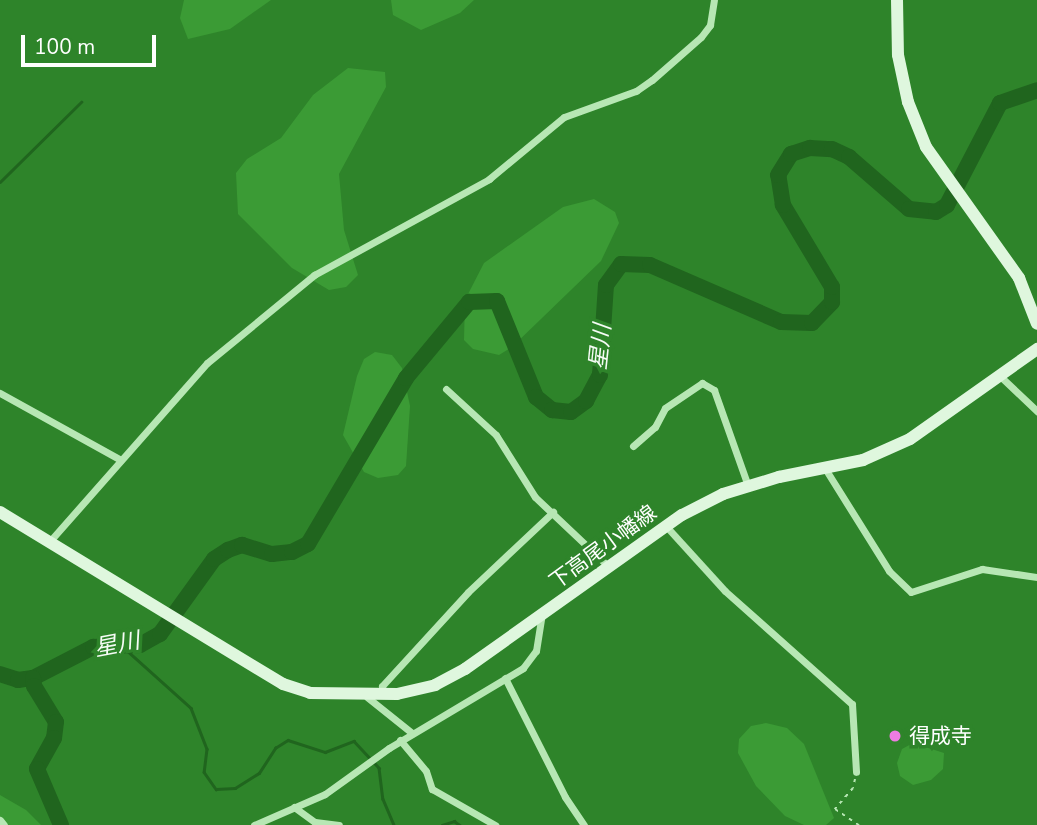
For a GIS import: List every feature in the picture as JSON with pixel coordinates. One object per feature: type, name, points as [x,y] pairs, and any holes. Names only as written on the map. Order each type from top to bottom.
[{"type":"main road","points":[[897,0],[898,55],[908,102],[926,146],[1019,278],[1037,324]]},
{"type":"main road","name":"下高尾小幡線","points":[[50,541],[283,684],[310,693],[367,697],[416,691],[449,678],[665,525],[723,494],[863,460],[910,439],[1037,349]]},
{"type":"main road","points":[[0,512],[50,541]]},
{"type":"street","points":[[50,541],[207,363],[314,275],[472,190],[564,117],[636,91],[652,80],[701,37],[710,25],[714,0]]},
{"type":"street","points":[[1001,377],[1037,411]]},
{"type":"street","points":[[633,446],[655,428],[665,408],[702,383],[714,390],[748,486]]},
{"type":"street","points":[[446,389],[496,435],[535,497],[607,565]]},
{"type":"street","points":[[0,393],[121,460]]},
{"type":"street","points":[[825,470],[889,571],[911,592],[982,569],[1037,577]]},
{"type":"street","points":[[384,695],[382,685],[468,592],[553,512]]},
{"type":"street","points":[[665,525],[733,599],[852,704],[856,772]]},
{"type":"street","points":[[254,825],[324,794],[400,740],[523,668],[537,651],[542,614]]},
{"type":"street","points":[[505,678],[565,797],[584,825]]},
{"type":"street","points":[[367,697],[412,733]]},
{"type":"street","points":[[400,740],[426,771],[432,789],[495,825]]},
{"type":"street","points":[[294,807],[315,822],[340,825]]},
{"type":"street","points":[[0,820],[4,825]]},
{"type":"path","points":[[856,772],[853,788],[835,809],[859,825]]},
{"type":"green space","points":[[184,0],[271,0],[230,29],[188,39],[180,18]]},
{"type":"green space","points":[[391,0],[474,0],[460,13],[421,30],[393,15]]},
{"type":"green space","points":[[348,68],[385,72],[386,87],[339,174],[344,230],[358,275],[346,287],[329,290],[292,268],[238,214],[236,173],[247,159],[281,138],[313,95]]},
{"type":"green space","points":[[594,199],[615,212],[619,223],[601,261],[512,347],[499,355],[473,349],[464,340],[465,300],[484,263],[563,207]]},
{"type":"green space","points":[[375,352],[392,355],[402,368],[410,406],[406,466],[398,475],[378,478],[364,472],[343,435],[357,376],[364,359]]},
{"type":"green space","points":[[766,723],[787,728],[804,744],[834,818],[826,825],[804,825],[785,816],[756,786],[738,753],[739,739],[751,726]]},
{"type":"green space","points":[[913,743],[944,753],[943,769],[931,780],[913,785],[900,776],[897,763],[902,749]]},
{"type":"green space","points":[[0,795],[26,810],[41,825],[0,825]]},
{"type":"waterway","name":"星川","points":[[0,674],[18,680],[33,678],[93,647],[140,645],[160,634],[214,559],[228,550],[242,545],[272,554],[292,552],[308,544],[406,378],[469,302],[497,301],[536,397],[552,410],[571,412],[586,401],[600,375],[606,285],[621,264],[650,265],[781,322],[812,323],[832,302],[832,287],[783,205],[778,175],[791,154],[810,148],[832,149],[849,157],[909,209],[936,212],[947,205],[1000,103],[1037,90]]},
{"type":"waterway","points":[[0,182],[81,102]]},
{"type":"waterway","points":[[122,646],[191,708],[207,749],[204,772],[216,789],[235,788],[259,773],[275,748],[288,740],[325,752],[354,741],[379,768],[383,799],[394,825]]},
{"type":"waterway","points":[[33,678],[34,686],[56,722],[54,738],[37,769],[61,825]]},
{"type":"waterway","points":[[442,825],[454,821],[460,825]]},
{"type":"place","name":"得成寺","points":[[895,736]]}]
